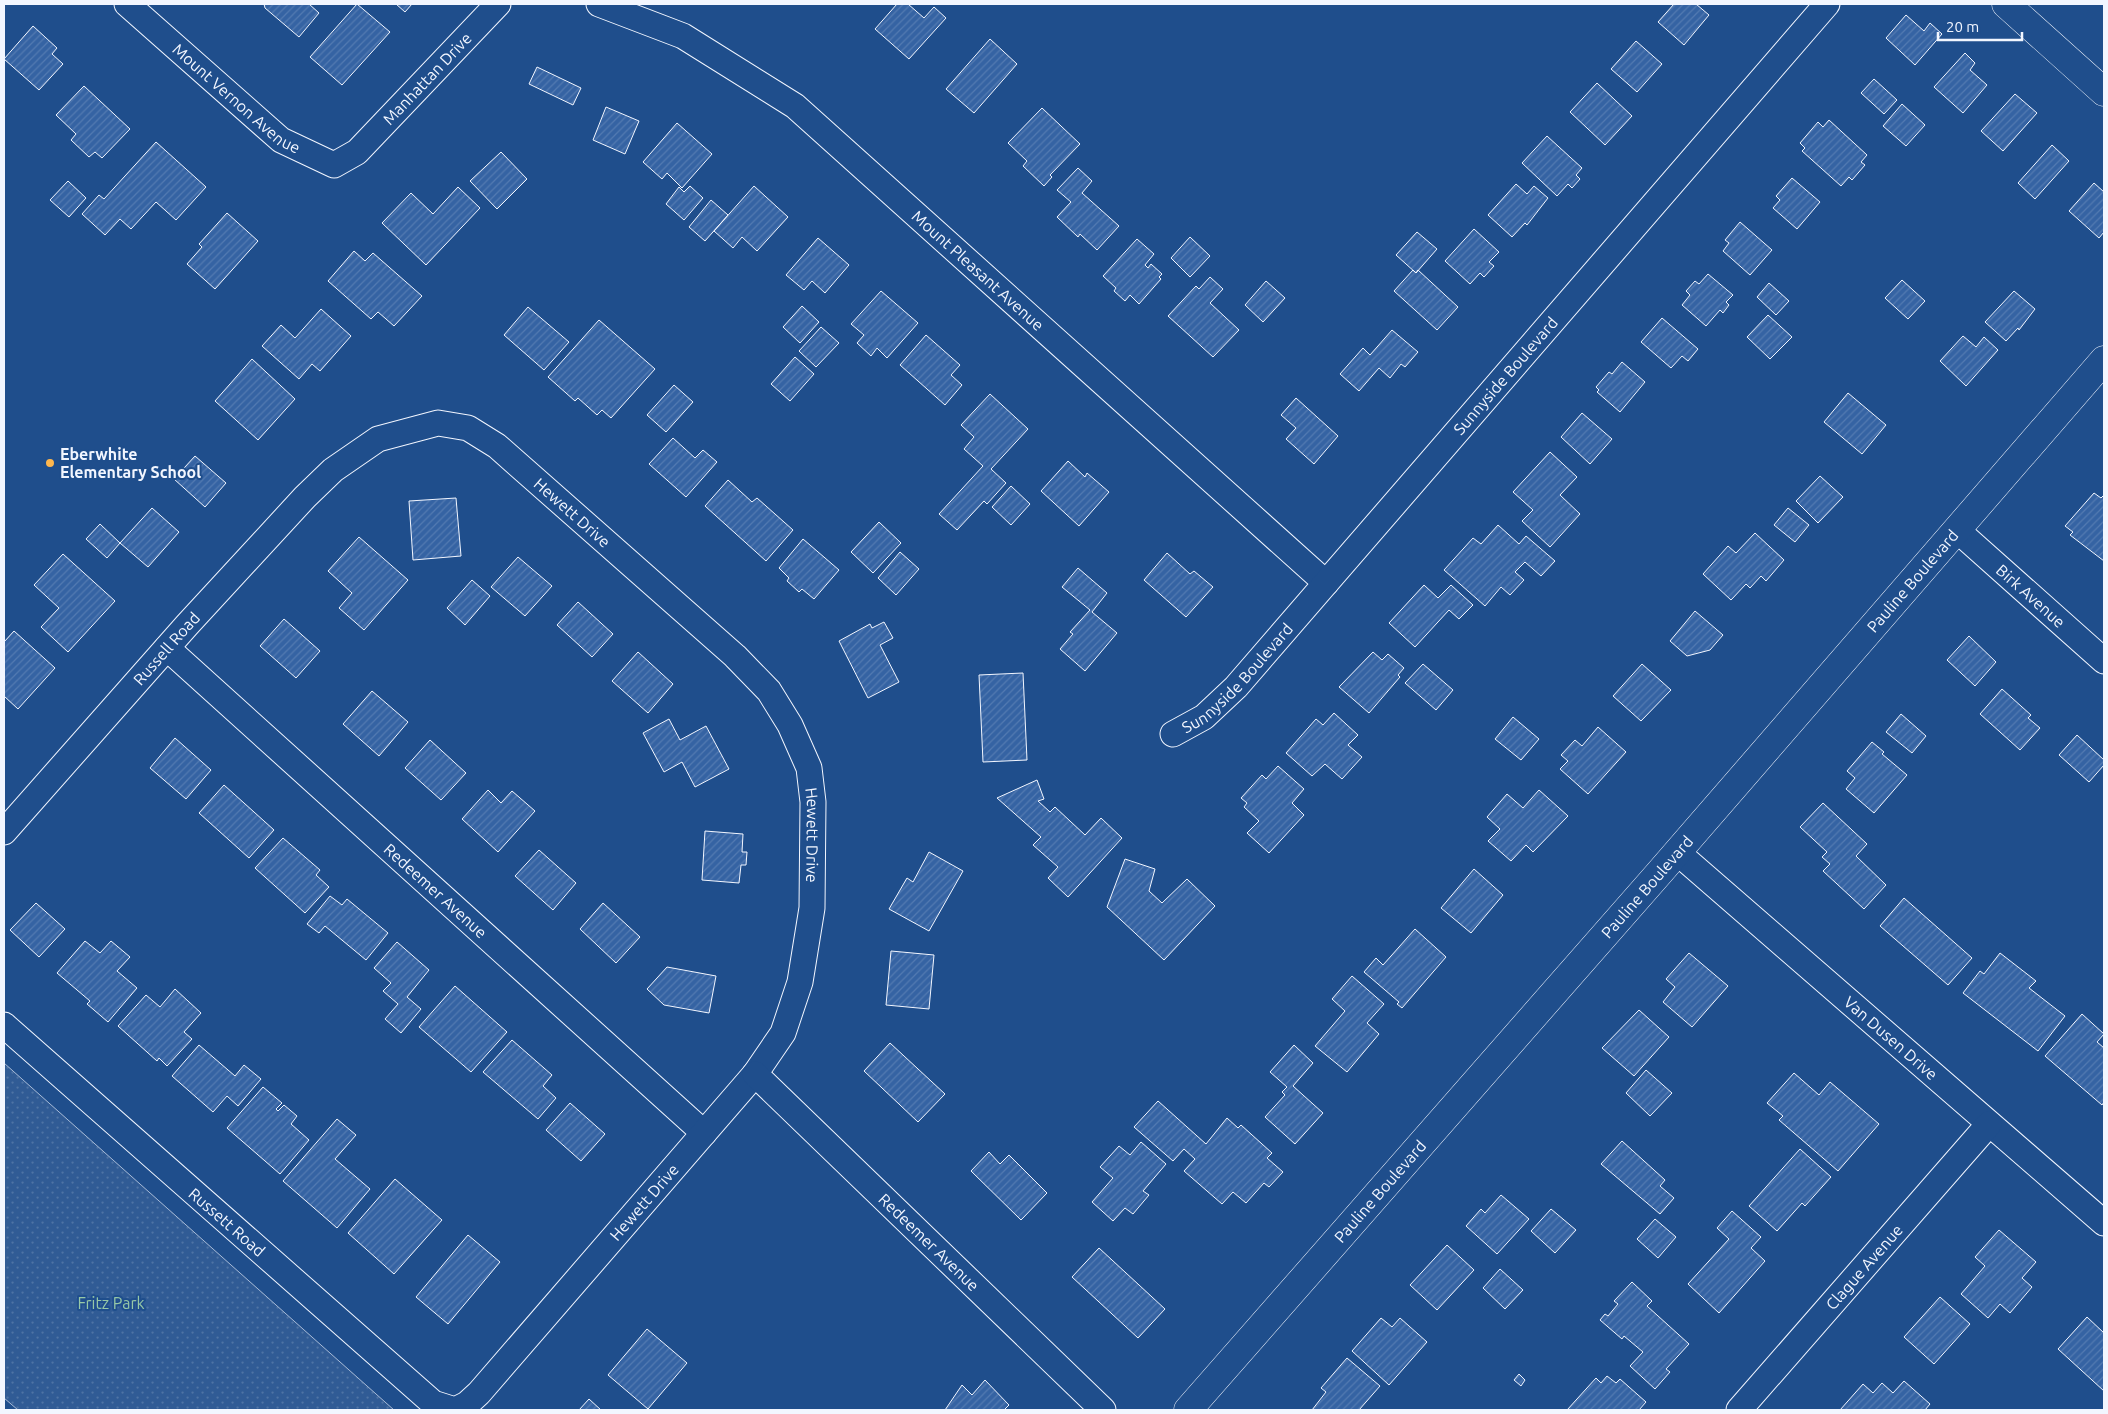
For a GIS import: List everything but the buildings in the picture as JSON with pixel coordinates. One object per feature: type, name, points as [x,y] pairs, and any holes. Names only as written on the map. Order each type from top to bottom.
[{"type":"street","name":"Mount Vernon Avenue","points":[[127,4],[281,140],[334,165],[357,152]]},
{"type":"street","name":"Manhattan Drive","points":[[357,152],[498,4]]},
{"type":"street","name":"Mount Pleasant Avenue","points":[[599,4],[683,36],[795,106],[1326,583]]},
{"type":"street","name":"Sunnyside Boulevard","points":[[1173,734],[1204,717],[1236,687],[1828,4]]},
{"type":"street","points":[[2006,4],[2104,92]]},
{"type":"street","name":"Pauline Boulevard","points":[[1188,1410],[1678,853],[2104,360]]},
{"type":"street","name":"Hewett Drive","points":[[333,470],[378,439],[438,423],[468,428],[512,459],[735,656],[769,691],[790,725],[809,768],[813,802],[812,908],[800,982],[782,1033],[755,1074],[479,1393],[455,1410]]},
{"type":"street","name":"Russell Road","points":[[4,832],[167,648],[305,497],[333,470]]},
{"type":"street","name":"Birk Avenue","points":[[1957,530],[2104,661]]},
{"type":"street","name":"Redeemer Avenue","points":[[167,648],[704,1133]]},
{"type":"street","name":"Van Dusen Drive","points":[[1678,853],[2104,1223]]},
{"type":"street","name":"Russett Road","points":[[4,1025],[433,1403],[455,1410]]},
{"type":"street","name":"Redeemer Avenue","points":[[755,1074],[1103,1410]]},
{"type":"street","name":"Clague Avenue","points":[[1739,1410],[1989,1124]]},
{"type":"green space","name":"Fritz Park","points":[[4,1063],[394,1410],[18,1410],[4,1398]]},
{"type":"place","name":"Eberwhite Elementary School","points":[[50,463]]}]
